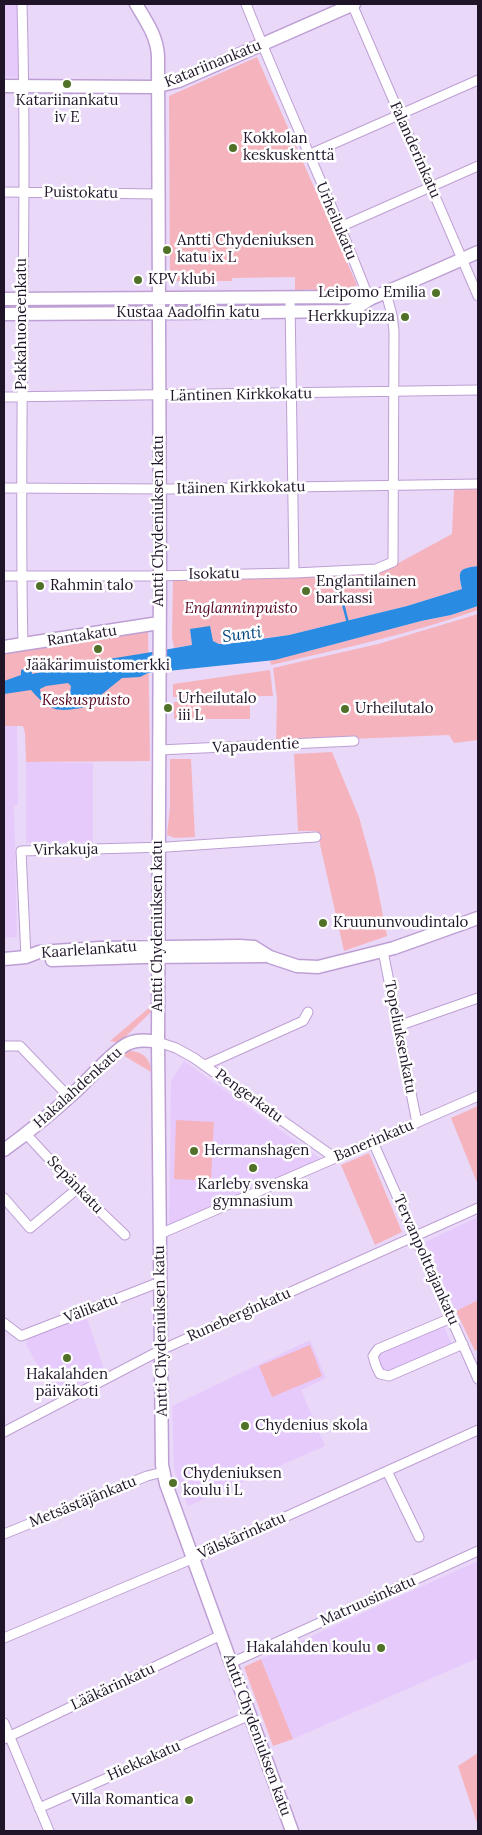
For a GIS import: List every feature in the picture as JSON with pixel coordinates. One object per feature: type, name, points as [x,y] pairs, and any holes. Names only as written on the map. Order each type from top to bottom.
[{"type":"main road","name":"Antti Chydeniuksen katu","points":[[136,4],[156,41],[158,56],[158,489],[160,575],[158,1042],[163,1472],[292,1831]]},
{"type":"main road","name":"Katariinankatu","points":[[4,86],[158,86],[179,81],[353,4]]},
{"type":"main road","name":"Kustaa Aadolfin katu","points":[[4,314],[349,311],[358,309],[369,299],[478,252]]},
{"type":"main road","name":"Kustaa Aadolfin katu","points":[[4,299],[348,297],[369,299]]},
{"type":"main road","name":"Rantakatu","points":[[4,647],[159,623]]},
{"type":"main road","name":"Kaarlelankatu","points":[[4,959],[26,957],[39,952],[100,948],[158,951],[248,946],[257,948],[270,956],[297,966],[324,966],[383,951],[478,918]]},
{"type":"main road","name":"Hakalahdenkatu","points":[[4,1150],[26,1134],[69,1097],[126,1044],[139,1040],[158,1042]]},
{"type":"street","name":"Pakkahuoneenkatu","points":[[22,4],[24,86],[22,575],[24,645]]},
{"type":"street","name":"Urheilukatu","points":[[246,4],[369,299]]},
{"type":"street","name":"Falanderinkatu","points":[[353,4],[478,296]]},
{"type":"street","points":[[308,155],[478,80]]},
{"type":"street","points":[[340,227],[478,166]]},
{"type":"street","name":"Puistokatu","points":[[4,192],[159,194]]},
{"type":"street","points":[[386,293],[394,330],[392,486]]},
{"type":"street","points":[[290,298],[294,573]]},
{"type":"street","name":"Läntinen Kirkkokatu","points":[[4,397],[478,390]]},
{"type":"street","name":"Itäinen Kirkkokatu","points":[[4,488],[293,488],[478,484]]},
{"type":"street","name":"Isokatu","points":[[4,576],[294,573],[376,569],[393,562],[392,486]]},
{"type":"street","name":"Vapaudentie","points":[[159,750],[354,741]]},
{"type":"street","points":[[158,847],[316,837]]},
{"type":"street","name":"Virkakuja","points":[[26,957],[21,851],[158,847]]},
{"type":"street","name":"Topeliuksenkatu","points":[[383,951],[417,1123]]},
{"type":"street","points":[[398,1026],[478,998]]},
{"type":"street","points":[[205,1065],[303,1021],[308,1012]]},
{"type":"street","name":"Pengerkatu","points":[[158,1042],[176,1048],[205,1065],[335,1158]]},
{"type":"street","points":[[4,1046],[20,1046],[69,1097]]},
{"type":"street","name":"Banerinkatu","points":[[160,1234],[478,1096]]},
{"type":"street","name":"Sepänkatu","points":[[26,1134],[77,1189],[125,1235]]},
{"type":"street","name":"Tervanpolttajankatu","points":[[373,1142],[478,1379]]},
{"type":"street","points":[[4,1198],[30,1228],[77,1189]]},
{"type":"street","name":"Runeberginkatu","points":[[4,1432],[161,1350],[478,1208]]},
{"type":"street","name":"Välikatu","points":[[4,1323],[21,1336],[160,1282]]},
{"type":"street","points":[[451,1318],[378,1349],[373,1356],[376,1366],[380,1374],[389,1376],[462,1344]]},
{"type":"street","name":"Välskärinkatu","points":[[4,1638],[194,1558],[478,1430]]},
{"type":"street","points":[[387,1471],[419,1537]]},
{"type":"street","name":"Metsästäjänkatu","points":[[4,1534],[147,1476],[163,1472]]},
{"type":"street","name":"Matruusinkatu","points":[[231,1664],[478,1551]]},
{"type":"street","name":"Lääkärinkatu","points":[[6,1738],[221,1635]]},
{"type":"street","name":"Hiekkakatu","points":[[39,1808],[250,1715]]},
{"type":"street","points":[[4,1723],[6,1738],[49,1831]]},
{"type":"shaded area","points":[[4,4],[17,4],[19,77],[4,77]]},
{"type":"shaded area","points":[[4,726],[17,726],[18,805],[14,805],[17,937],[4,938]]},
{"type":"shaded area","points":[[26,762],[93,763],[93,842],[26,843]]},
{"type":"shaded area","points":[[184,1061],[325,1162],[169,1229],[171,1081]]},
{"type":"shaded area","points":[[478,1217],[478,1300],[456,1311],[425,1242]]},
{"type":"shaded area","name":"Hakalahden päiväkoti","points":[[86,1315],[105,1372],[54,1396],[26,1344],[27,1339]]},
{"type":"shaded area","points":[[443,1324],[452,1345],[390,1371],[382,1367],[378,1357],[380,1352]]},
{"type":"shaded area","name":"Chydenius skola","points":[[310,1340],[326,1378],[301,1390],[325,1446],[188,1506],[174,1469],[172,1406]]},
{"type":"shaded area","name":"Hakalahden koulu","points":[[478,1561],[478,1658],[293,1739],[261,1659]]},
{"type":"green space","name":"Kokkolan keskuskenttä","points":[[257,57],[357,285],[349,289],[295,290],[295,277],[232,278],[232,281],[170,281],[169,96]]},
{"type":"green space","points":[[29,303],[142,303],[142,306],[98,309],[29,309]]},
{"type":"green space","name":"Englanninpuisto","points":[[454,489],[478,489],[478,566],[461,571],[462,589],[407,606],[289,635],[219,644],[190,629],[192,645],[174,648],[172,638],[173,579],[393,566],[452,534]]},
{"type":"green space","points":[[478,606],[478,610],[453,619],[271,665],[270,661],[421,621],[451,615]]},
{"type":"green space","points":[[478,614],[478,740],[454,743],[449,735],[276,742],[277,699],[273,668],[378,644]]},
{"type":"green space","name":"Keskuspuisto","points":[[148,629],[150,761],[26,762],[23,726],[4,726],[4,651]]},
{"type":"green space","points":[[270,670],[273,696],[173,697],[173,684]]},
{"type":"green space","points":[[174,702],[250,702],[250,719],[174,719]]},
{"type":"green space","points":[[332,752],[359,817],[375,875],[387,936],[344,951],[317,831],[298,831],[294,754]]},
{"type":"green space","points":[[170,759],[191,759],[195,837],[175,838],[167,835],[170,806]]},
{"type":"green space","points":[[150,1007],[151,1012],[119,1043],[110,1041]]},
{"type":"green space","points":[[128,1051],[138,1052],[145,1056],[151,1067],[151,1072],[121,1054]]},
{"type":"green space","points":[[478,1106],[478,1185],[451,1118]]},
{"type":"green space","name":"Hermanshagen","points":[[176,1120],[214,1122],[211,1181],[174,1179]]},
{"type":"green space","points":[[369,1153],[402,1232],[375,1245],[341,1165]]},
{"type":"green space","points":[[478,1300],[478,1349],[475,1351],[456,1311]]},
{"type":"green space","points":[[310,1345],[322,1376],[272,1397],[259,1366]]},
{"type":"green space","points":[[261,1659],[293,1739],[273,1746],[244,1667]]},
{"type":"green space","points":[[478,1753],[478,1826],[458,1766]]},
{"type":"water","points":[[478,566],[478,606],[451,615],[421,621],[275,660],[148,673],[140,677],[122,678],[101,695],[93,694],[87,707],[68,710],[55,709],[44,703],[31,690],[4,694],[4,681],[21,675],[21,670],[31,667],[32,674],[192,645],[190,629],[210,626],[213,641],[219,644],[227,644],[289,635],[407,606],[462,589],[460,574],[463,570]],"holes":[[[68,683],[71,686],[70,693],[63,699],[50,701],[40,691],[40,689],[46,686]]]},
{"type":"waterway","points":[[333,585],[343,604],[348,623]]},
{"type":"place","name":"Katariinankatu iv E","points":[[67,84]]},
{"type":"place","name":"Kokkolan keskuskenttä","points":[[233,148]]},
{"type":"place","name":"Antti Chydeniuksen katu ix L","points":[[167,250]]},
{"type":"place","name":"KPV klubi","points":[[138,280]]},
{"type":"place","name":"Leipomo Emilia","points":[[436,293]]},
{"type":"place","name":"Herkkupizza","points":[[405,317]]},
{"type":"place","name":"Rahmin talo","points":[[40,586]]},
{"type":"place","name":"Englantilainen barkassi","points":[[306,591]]},
{"type":"place","name":"Jääkärimuistomerkki","points":[[98,649]]},
{"type":"place","name":"Urheilutalo iii L","points":[[168,708]]},
{"type":"place","name":"Urheilutalo","points":[[345,709]]},
{"type":"place","name":"Kruununvoudintalo","points":[[323,923]]},
{"type":"place","name":"Hermanshagen","points":[[194,1151]]},
{"type":"place","name":"Karleby svenska gymnasium","points":[[253,1168]]},
{"type":"place","name":"Hakalahden päiväkoti","points":[[67,1358]]},
{"type":"place","name":"Chydenius skola","points":[[245,1426]]},
{"type":"place","name":"Chydeniuksen koulu i L","points":[[173,1483]]},
{"type":"place","name":"Hakalahden koulu","points":[[381,1648]]},
{"type":"place","name":"Villa Romantica","points":[[189,1800]]},
{"type":"water label","name":"Sunti","points":[[242,635]]}]
